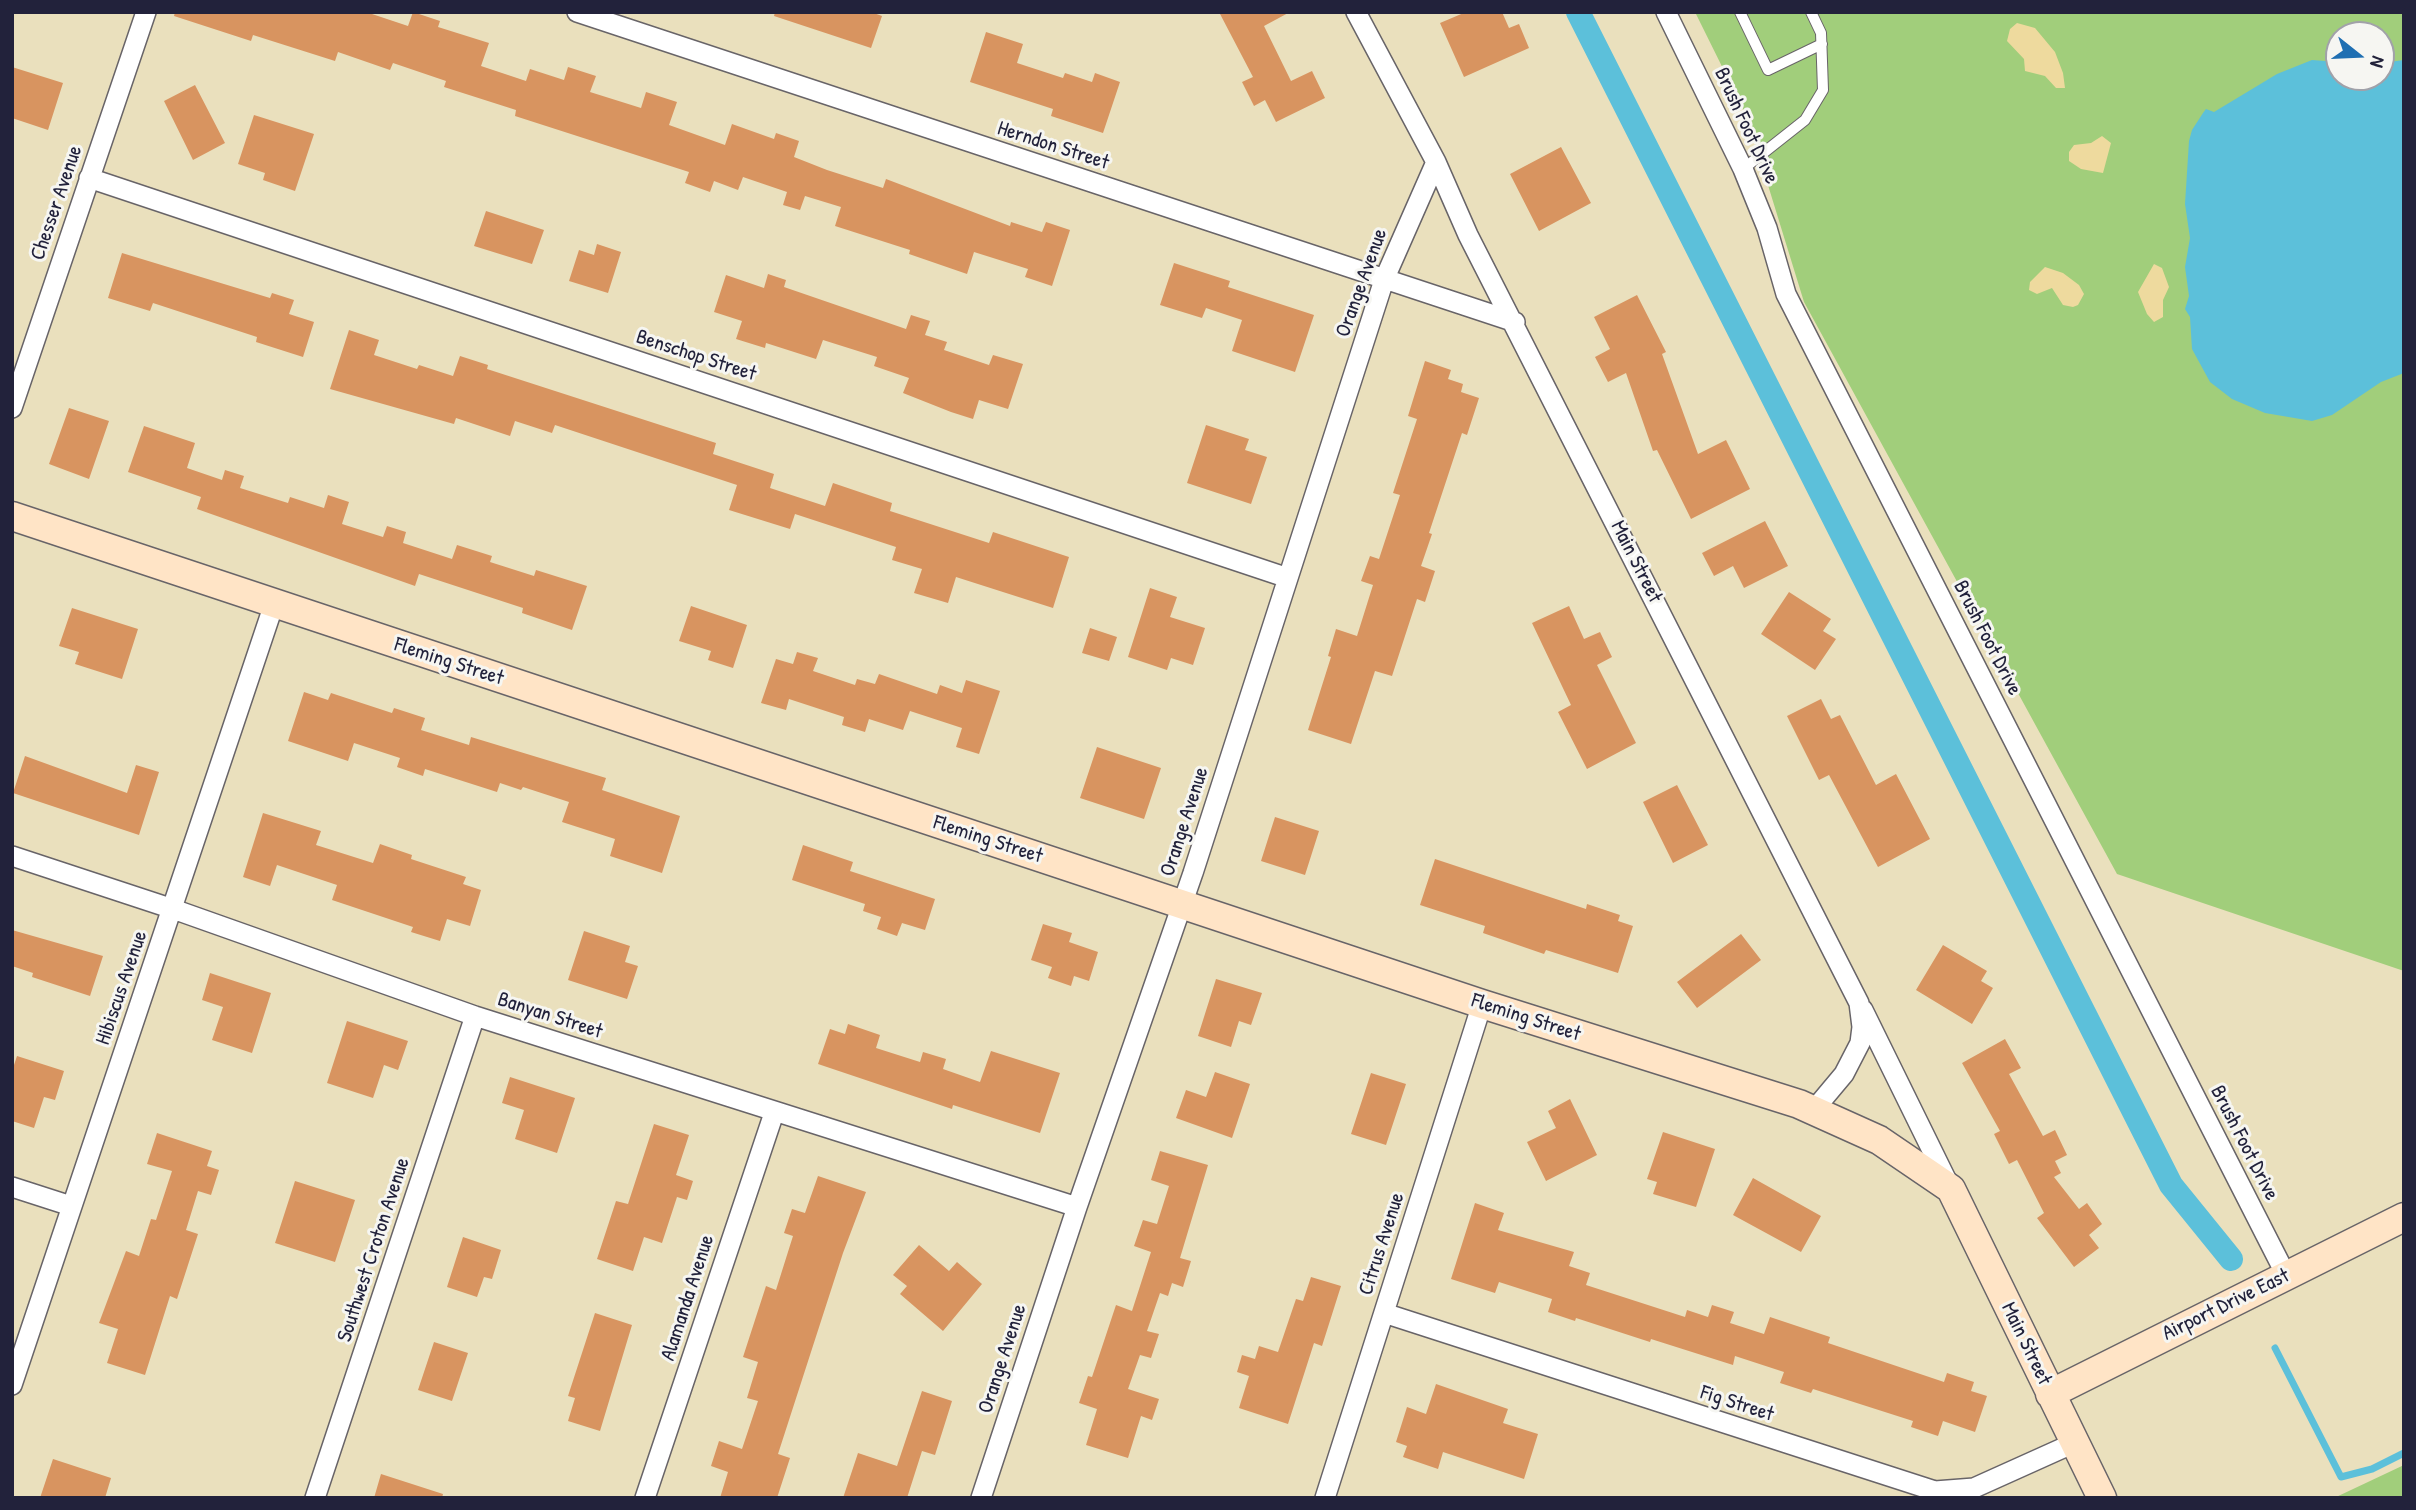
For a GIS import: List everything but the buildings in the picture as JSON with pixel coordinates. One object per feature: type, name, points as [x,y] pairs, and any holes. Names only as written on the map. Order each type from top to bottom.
[{"type":"street","name":"Chesser Avenue","points":[[12,408],[146,12]]},
{"type":"street","name":"Herndon Street","points":[[577,12],[1515,323]]},
{"type":"street","name":"Main Street","points":[[1356,12],[1436,163],[1468,234],[1859,1003],[1862,1027],[1860,1043],[1844,1074],[1813,1111]]},
{"type":"street","name":"Brush Foot Drive","points":[[1666,12],[1743,169],[1767,228],[1786,294],[2286,1275]]},
{"type":"street","name":"Orange Avenue","points":[[981,1498],[1077,1207],[1182,904],[1384,279],[1436,163]]},
{"type":"street","name":"Benschop Street","points":[[89,178],[1288,578]]},
{"type":"street","name":"Fleming Street","points":[[12,516],[1482,1004],[1813,1111],[1879,1140],[1951,1189]]},
{"type":"street","name":"Hibiscus Avenue","points":[[12,1385],[274,604]]},
{"type":"street","name":"Banyan Street","points":[[12,856],[173,909],[475,1016],[1077,1207]]},
{"type":"street","points":[[1859,1003],[1951,1189]]},
{"type":"street","name":"Citrus Avenue","points":[[1325,1498],[1482,1004]]},
{"type":"street","name":"Southwest Croton Avenue","points":[[315,1498],[475,1016]]},
{"type":"street","name":"Alamanda Avenue","points":[[645,1498],[774,1113]]},
{"type":"street","points":[[12,1187],[71,1206]]},
{"type":"street","name":"Main Street","points":[[1951,1189],[2102,1498]]},
{"type":"street","name":"Airport Drive East","points":[[2050,1394],[2404,1217]]},
{"type":"street","name":"Fig Street","points":[[1384,1313],[1935,1491],[1974,1488],[2074,1443]]},
{"type":"lane","points":[[1740,12],[1768,70],[1822,44]]},
{"type":"lane","points":[[1743,169],[1805,120],[1823,90],[1821,33],[1811,12]]},
{"type":"green space","points":[[1695,12],[2404,12],[2404,971],[2117,874],[1804,302],[1747,117]]},
{"type":"green space","points":[[2404,1465],[2404,1498],[2334,1498]]},
{"type":"sand","points":[[2017,23],[2035,28],[2055,52],[2065,88],[2056,88],[2045,76],[2025,71],[2024,59],[2007,41],[2010,29]]},
{"type":"sand","points":[[2102,136],[2111,143],[2103,173],[2081,169],[2069,161],[2069,152],[2074,145],[2091,143]]},
{"type":"sand","points":[[2154,264],[2162,268],[2169,287],[2163,300],[2163,317],[2154,322],[2147,314],[2138,292]]},
{"type":"sand","points":[[2045,267],[2063,273],[2079,285],[2084,294],[2078,305],[2063,305],[2052,288],[2037,294],[2029,290],[2030,282]]},
{"type":"water","points":[[2312,60],[2325,61],[2325,91],[2395,91],[2395,61],[2404,60],[2404,373],[2381,382],[2332,415],[2312,421],[2265,413],[2232,399],[2210,382],[2192,349],[2190,317],[2185,309],[2189,296],[2185,267],[2190,238],[2185,204],[2192,130],[2206,109],[2214,112],[2277,74]]},
{"type":"waterway","points":[[1578,12],[2171,1185],[2231,1259]]},
{"type":"waterway","points":[[2275,1348],[2341,1477],[2372,1469],[2404,1453]]}]
